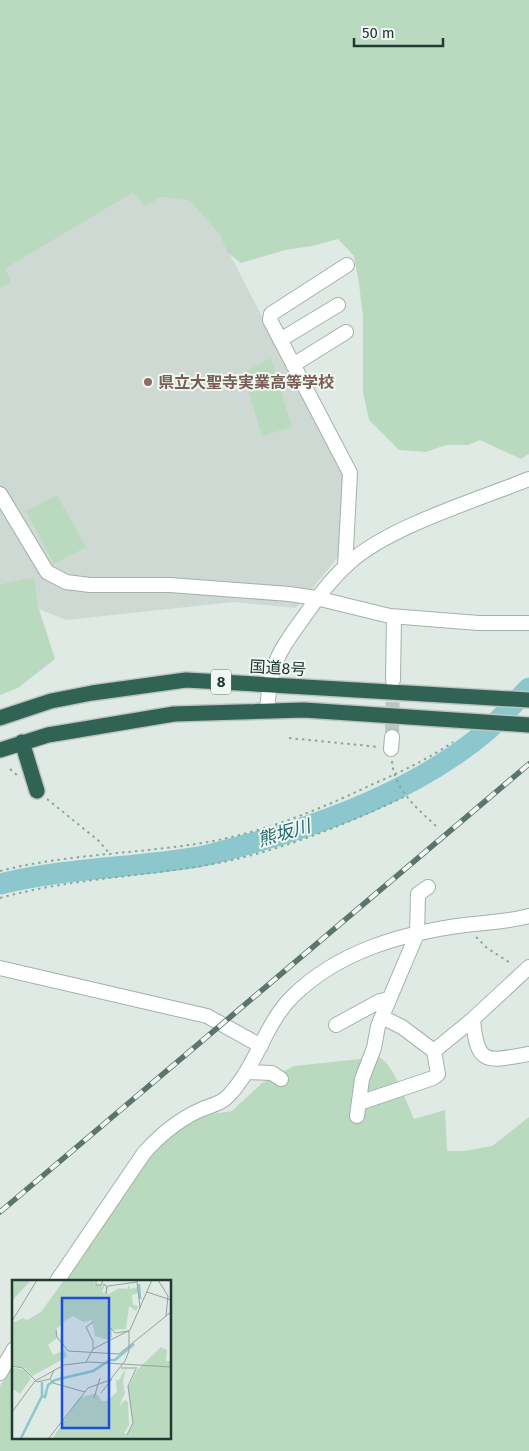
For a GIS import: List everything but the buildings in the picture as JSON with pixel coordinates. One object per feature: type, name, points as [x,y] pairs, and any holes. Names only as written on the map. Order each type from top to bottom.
[{"type":"highway","name":"国道8号","points":[[0,718],[51,701],[135,686],[186,680],[529,700]]},
{"type":"highway","name":"8","points":[[0,750],[22,742],[98,726],[174,714],[304,710],[529,725]]},
{"type":"highway","points":[[22,742],[37,791]]},
{"type":"street","points":[[345,566],[350,473],[270,320],[271,314],[347,265]]},
{"type":"street","points":[[280,340],[338,305]]},
{"type":"street","points":[[293,365],[346,332]]},
{"type":"street","points":[[267,710],[269,684],[274,662],[285,642],[316,598],[345,566],[385,539],[408,528],[529,479]]},
{"type":"street","points":[[0,494],[47,572],[66,582],[90,585],[170,585],[316,598],[394,617],[479,623],[529,623]]},
{"type":"street","points":[[393,680],[394,617]]},
{"type":"street","points":[[382,1018],[402,1027],[434,1051],[438,1074],[433,1078],[358,1110],[362,1079],[374,1048],[382,1018],[402,966],[411,951],[417,934],[418,894],[428,887]]},
{"type":"street","points":[[59,1280],[144,1153],[158,1137],[175,1124],[229,1096],[247,1072],[272,1024],[292,996],[324,969],[350,954],[417,934],[464,925],[516,920],[529,916]]},
{"type":"street","points":[[0,968],[207,1016],[261,1046]]},
{"type":"street","points":[[434,1051],[473,1019],[527,969]]},
{"type":"street","points":[[336,1024],[380,1001],[389,999]]},
{"type":"street","points":[[473,1019],[475,1044],[480,1054],[489,1059],[529,1054]]},
{"type":"street","points":[[247,1072],[272,1073],[281,1079]]},
{"type":"street","points":[[0,1373],[12,1352]]},
{"type":"path","points":[[289,738],[391,743],[393,775],[406,796],[437,827]]},
{"type":"path","points":[[0,871],[22,865],[109,853],[203,843],[244,834],[301,816],[418,763],[453,742]]},
{"type":"path","points":[[10,769],[99,841],[109,853]]},
{"type":"path","points":[[0,898],[64,882],[154,873],[248,857],[308,838],[406,796]]},
{"type":"path","points":[[464,925],[487,948],[503,960],[527,969]]},
{"type":"shaded area","name":"県立大聖寺実業高等学校","points":[[133,193],[190,201],[220,235],[343,474],[339,556],[296,608],[234,602],[66,620],[39,609],[34,577],[0,584],[0,289],[11,282],[6,268]]},
{"type":"green space","points":[[0,0],[529,0],[529,454],[521,459],[480,440],[468,445],[446,445],[426,452],[399,450],[369,420],[363,392],[363,316],[359,284],[354,256],[338,239],[312,246],[285,250],[241,263],[228,253],[220,235],[190,201],[161,197],[145,206],[133,193],[6,268],[11,282],[0,289]]},
{"type":"green space","points":[[271,358],[292,427],[262,436],[243,373]]},
{"type":"green space","points":[[57,495],[86,547],[54,564],[26,511]]},
{"type":"green space","points":[[34,577],[39,609],[55,659],[18,688],[0,695],[0,584]]},
{"type":"green space","points":[[379,1057],[385,1061],[395,1076],[414,1119],[445,1110],[447,1151],[464,1151],[492,1146],[529,1117],[529,1451],[0,1451],[0,1386],[12,1365],[12,1438],[171,1438],[171,1280],[63,1280],[137,1173],[159,1146],[179,1128],[198,1116],[232,1111],[262,1083],[294,1066]]},
{"type":"waterway","name":"熊坂川","points":[[0,884],[74,871],[198,857],[281,835],[344,813],[376,799],[435,768],[489,729],[529,688]]},
{"type":"tunnel","points":[[392,737],[393,680]]},
{"type":"railway","points":[[0,1212],[529,764]]},
{"type":"place","name":"県立大聖寺実業高等学校","points":[[148,382]]}]
